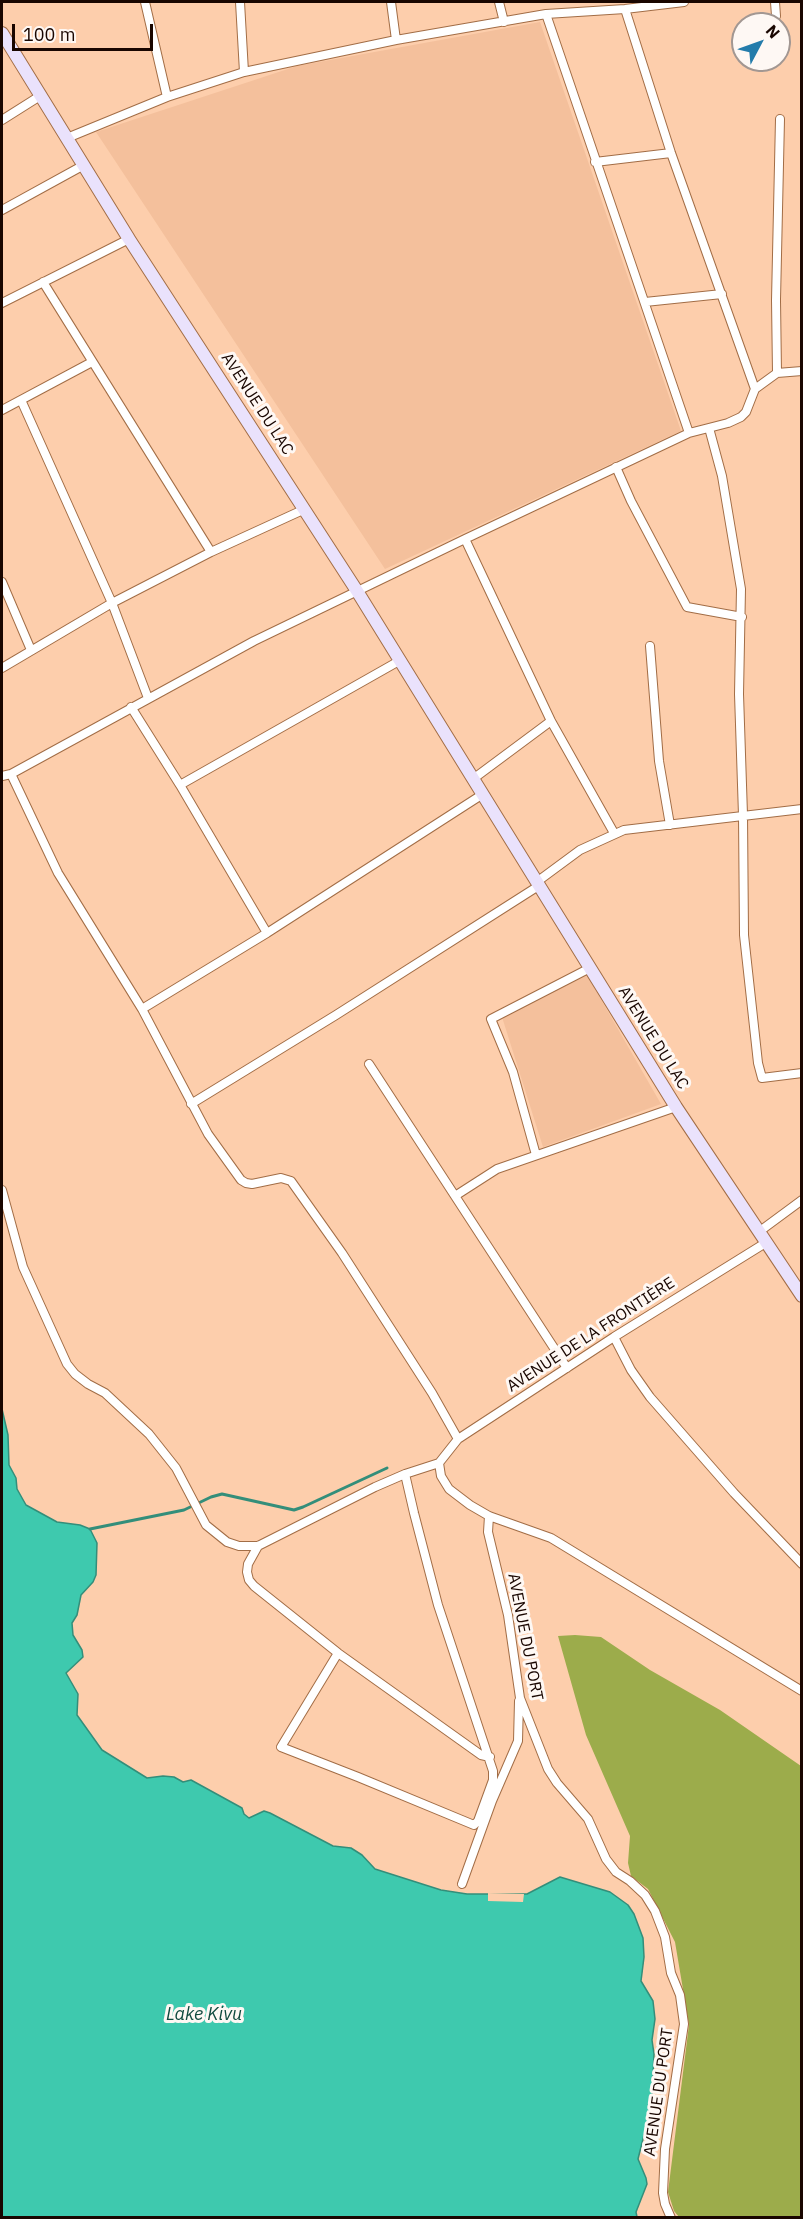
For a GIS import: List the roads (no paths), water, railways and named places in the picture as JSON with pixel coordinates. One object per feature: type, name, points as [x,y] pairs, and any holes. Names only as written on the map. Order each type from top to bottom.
[{"type":"main road","name":"AVENUE DU LAC","points":[[2,33],[129,239],[357,591],[676,1107],[768,1242],[801,1296]]},
{"type":"street","points":[[145,2],[167,97]]},
{"type":"street","points":[[240,2],[244,72]]},
{"type":"street","points":[[391,2],[396,40]]},
{"type":"street","points":[[499,2],[504,22]]},
{"type":"street","points":[[67,138],[167,97],[244,72],[396,40],[546,14],[625,9],[678,2]]},
{"type":"street","points":[[625,9],[671,153],[755,389]]},
{"type":"street","points":[[546,14],[689,433]]},
{"type":"street","points":[[2,120],[40,96]]},
{"type":"street","points":[[777,374],[776,300],[780,119]]},
{"type":"street","points":[[595,162],[671,153]]},
{"type":"street","points":[[2,210],[84,165]]},
{"type":"street","points":[[2,303],[129,239]]},
{"type":"street","points":[[43,282],[211,552]]},
{"type":"street","points":[[645,302],[722,294]]},
{"type":"street","points":[[2,410],[92,362]]},
{"type":"street","points":[[2,776],[11,774],[254,641],[689,433],[741,417],[746,412],[755,389],[777,374],[801,371]]},
{"type":"street","points":[[21,400],[112,603],[148,698]]},
{"type":"street","points":[[709,428],[722,476],[741,589],[739,694],[744,935],[758,1063],[762,1078],[801,1073]]},
{"type":"street","points":[[616,467],[631,501],[687,607],[742,617]]},
{"type":"street","points":[[2,668],[112,603],[211,552],[305,509]]},
{"type":"street","points":[[465,539],[551,721],[614,833]]},
{"type":"street","points":[[2,582],[31,650]]},
{"type":"street","points":[[650,646],[659,761],[670,825]]},
{"type":"street","points":[[180,785],[399,661]]},
{"type":"street","points":[[131,707],[267,933]]},
{"type":"street","points":[[473,779],[551,721]]},
{"type":"street","points":[[11,774],[58,873],[142,1009],[208,1134],[241,1180],[252,1184],[281,1178],[291,1181],[342,1253],[432,1393],[458,1439]]},
{"type":"street","points":[[142,1009],[267,933],[483,794]]},
{"type":"street","points":[[191,1104],[336,1015],[539,883],[580,850],[614,833],[629,829],[801,809]]},
{"type":"street","points":[[536,1155],[513,1072],[491,1019],[590,968]]},
{"type":"street","points":[[369,1064],[567,1368]]},
{"type":"street","points":[[455,1196],[497,1169],[676,1107]]},
{"type":"street","points":[[2,1190],[23,1267],[67,1364],[88,1384],[105,1393],[149,1434],[176,1467],[203,1519],[217,1535],[238,1546],[258,1546],[405,1474],[439,1463],[441,1476],[449,1489],[489,1516],[551,1538],[801,1691]]},
{"type":"street","points":[[760,1231],[801,1200]]},
{"type":"street","name":"AVENUE DE LA FRONTIÈRE","points":[[439,1463],[458,1439],[614,1337],[768,1242]]},
{"type":"street","points":[[614,1337],[631,1370],[650,1396],[734,1493],[801,1563]]},
{"type":"street","points":[[338,1653],[281,1747],[474,1825],[478,1821],[493,1780],[490,1757],[438,1605],[405,1474]]},
{"type":"street","name":"AVENUE DU PORT","points":[[489,1516],[488,1532],[508,1615],[520,1698],[552,1776],[588,1819],[606,1859],[616,1872],[645,1895],[655,1911],[665,1937],[671,1973],[680,1995],[684,2024],[665,2149],[663,2193],[671,2217]]},
{"type":"street","points":[[258,1546],[248,1564],[249,1580],[338,1653],[481,1755],[490,1757]]},
{"type":"street","points":[[462,1884],[492,1801],[518,1741],[520,1698]]},
{"type":"water","name":"Lake Kivu","points":[[2,1409],[8,1435],[9,1465],[16,1478],[17,1489],[26,1505],[57,1522],[80,1525],[90,1529],[97,1543],[96,1575],[81,1595],[77,1615],[72,1623],[73,1635],[82,1650],[83,1657],[66,1673],[78,1694],[77,1715],[102,1750],[147,1778],[163,1776],[174,1777],[183,1782],[191,1780],[242,1808],[244,1814],[249,1818],[264,1811],[270,1813],[333,1846],[351,1848],[362,1855],[375,1869],[441,1890],[467,1894],[527,1894],[560,1877],[610,1892],[628,1905],[643,1938],[644,1957],[641,1981],[653,2001],[655,2019],[652,2040],[654,2054],[651,2119],[638,2159],[647,2184],[636,2212],[637,2217],[2,2217]]},
{"type":"waterway","points":[[90,1529],[184,1510],[222,1494],[294,1510],[387,1468]]}]
